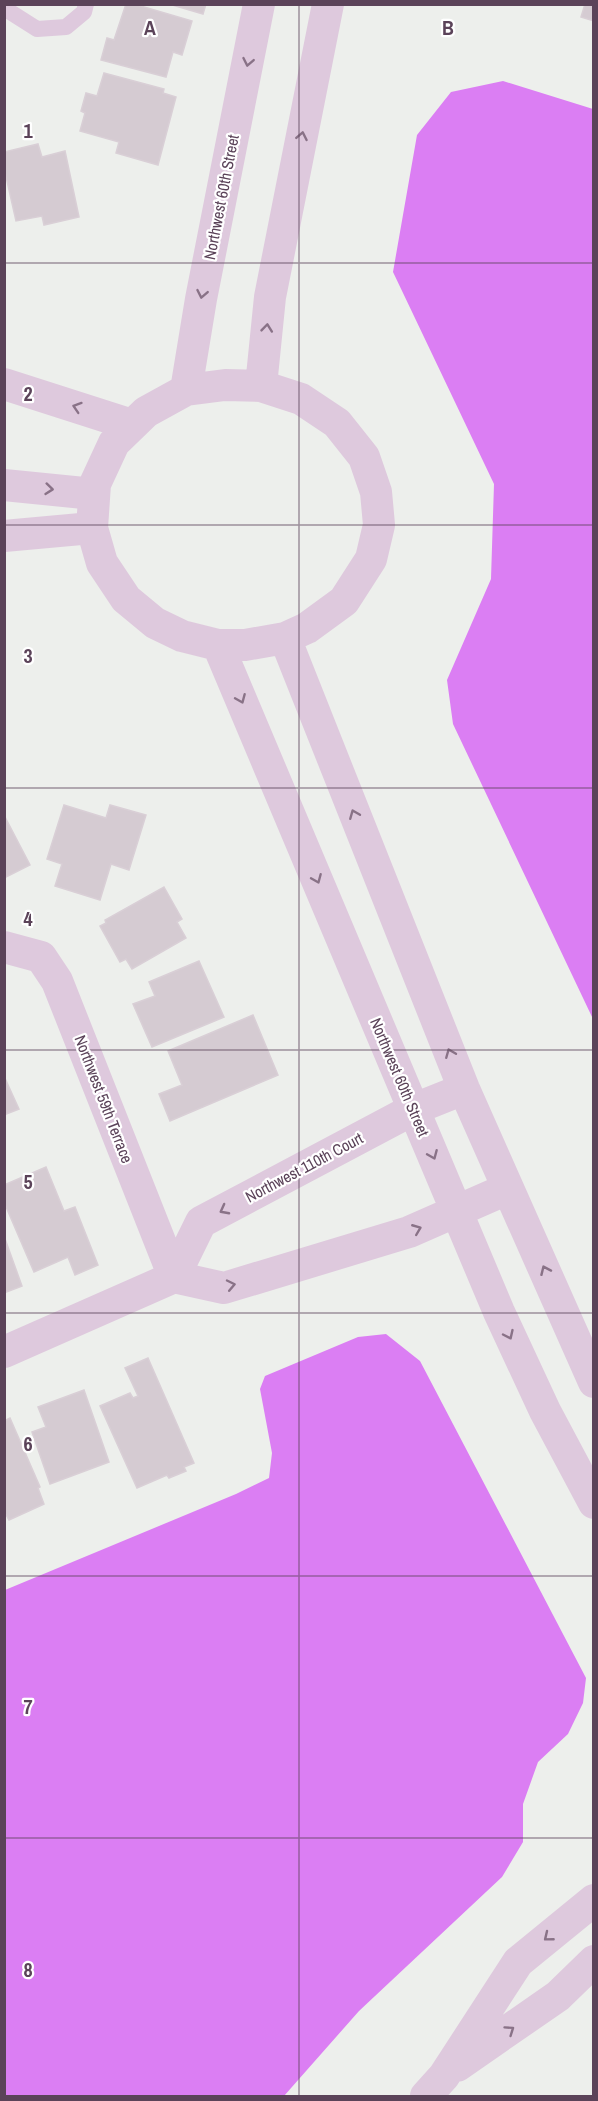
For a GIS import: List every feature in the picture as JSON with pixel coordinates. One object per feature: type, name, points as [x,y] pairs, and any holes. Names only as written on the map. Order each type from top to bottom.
[{"type":"street","name":"Northwest 60th Street","points":[[186,390],[201,298],[259,4]]},
{"type":"street","points":[[261,386],[270,297],[328,4]]},
{"type":"street","points":[[4,384],[132,425]]},
{"type":"street","points":[[225,385],[261,386],[301,399],[337,423],[364,457],[376,492],[379,525],[371,559],[344,601],[308,628],[285,638],[246,645],[218,645],[182,636],[155,623],[126,599],[102,564],[92,528],[95,484],[114,443],[146,412],[186,390],[225,385]]},
{"type":"street","points":[[4,484],[94,494]]},
{"type":"street","points":[[4,536],[92,528]]},
{"type":"street","points":[[285,638],[464,1089],[594,1382]]},
{"type":"street","name":"Northwest 60th Street","points":[[218,645],[514,1344],[569,1458],[594,1503]]},
{"type":"street","name":"Northwest 59th Terrace","points":[[6,946],[41,957],[57,981],[174,1277]]},
{"type":"street","name":"Northwest 110th Court","points":[[174,1277],[201,1222],[414,1109],[464,1089]]},
{"type":"street","points":[[4,1352],[174,1277],[224,1288],[409,1232],[507,1189]]},
{"type":"street","points":[[435,2086],[518,1962],[594,1900]]},
{"type":"street","points":[[435,2086],[558,1996],[594,1961]]},
{"type":"lane","points":[[4,8],[37,29],[66,27],[84,12],[86,4]]},
{"type":"shaded area","points":[[503,81],[593,109],[593,1019],[453,724],[447,680],[491,579],[494,484],[393,272],[417,135],[451,92]]},
{"type":"shaded area","points":[[386,1334],[420,1361],[586,1678],[583,1703],[568,1734],[538,1762],[523,1804],[523,1842],[502,1877],[359,2011],[284,2096],[5,2096],[5,1590],[236,1494],[269,1478],[272,1453],[260,1389],[265,1376],[358,1337]]},
{"type":"building","points":[[126,4],[134,4],[192,21],[182,55],[173,52],[166,77],[101,60],[107,38],[114,40]]},
{"type":"building","points":[[169,4],[206,4],[203,14]]},
{"type":"building","points":[[585,4],[594,4],[594,21],[581,17]]},
{"type":"building","points":[[104,73],[164,89],[163,93],[176,97],[158,165],[116,153],[119,142],[80,131],[85,113],[81,111],[86,93],[97,96]]},
{"type":"building","points":[[38,144],[42,157],[65,151],[79,217],[44,225],[42,216],[16,221],[4,168],[4,152]]},
{"type":"building","points":[[64,805],[106,818],[110,805],[146,815],[129,870],[111,864],[100,900],[55,886],[62,864],[47,859]]},
{"type":"building","points":[[4,815],[30,865],[4,878]]},
{"type":"building","points":[[164,887],[182,919],[177,922],[186,938],[132,969],[126,959],[120,962],[100,926],[106,923],[105,920]]},
{"type":"building","points":[[199,961],[224,1017],[152,1047],[133,1004],[155,996],[149,982]]},
{"type":"building","points":[[253,1015],[278,1075],[170,1121],[159,1094],[182,1085],[168,1051]]},
{"type":"building","points":[[4,1076],[19,1109],[4,1115]]},
{"type":"building","points":[[46,1167],[64,1211],[75,1207],[98,1265],[75,1275],[68,1257],[34,1272],[4,1202],[4,1185]]},
{"type":"building","points":[[4,1236],[22,1286],[4,1293]]},
{"type":"building","points":[[148,1358],[194,1463],[184,1467],[186,1471],[169,1478],[167,1475],[137,1488],[100,1406],[130,1393],[133,1398],[138,1396],[125,1368]]},
{"type":"building","points":[[84,1390],[109,1462],[50,1484],[32,1432],[46,1427],[38,1407]]},
{"type":"building","points":[[10,1418],[40,1487],[38,1488],[44,1504],[9,1520],[4,1511],[4,1421]]}]
